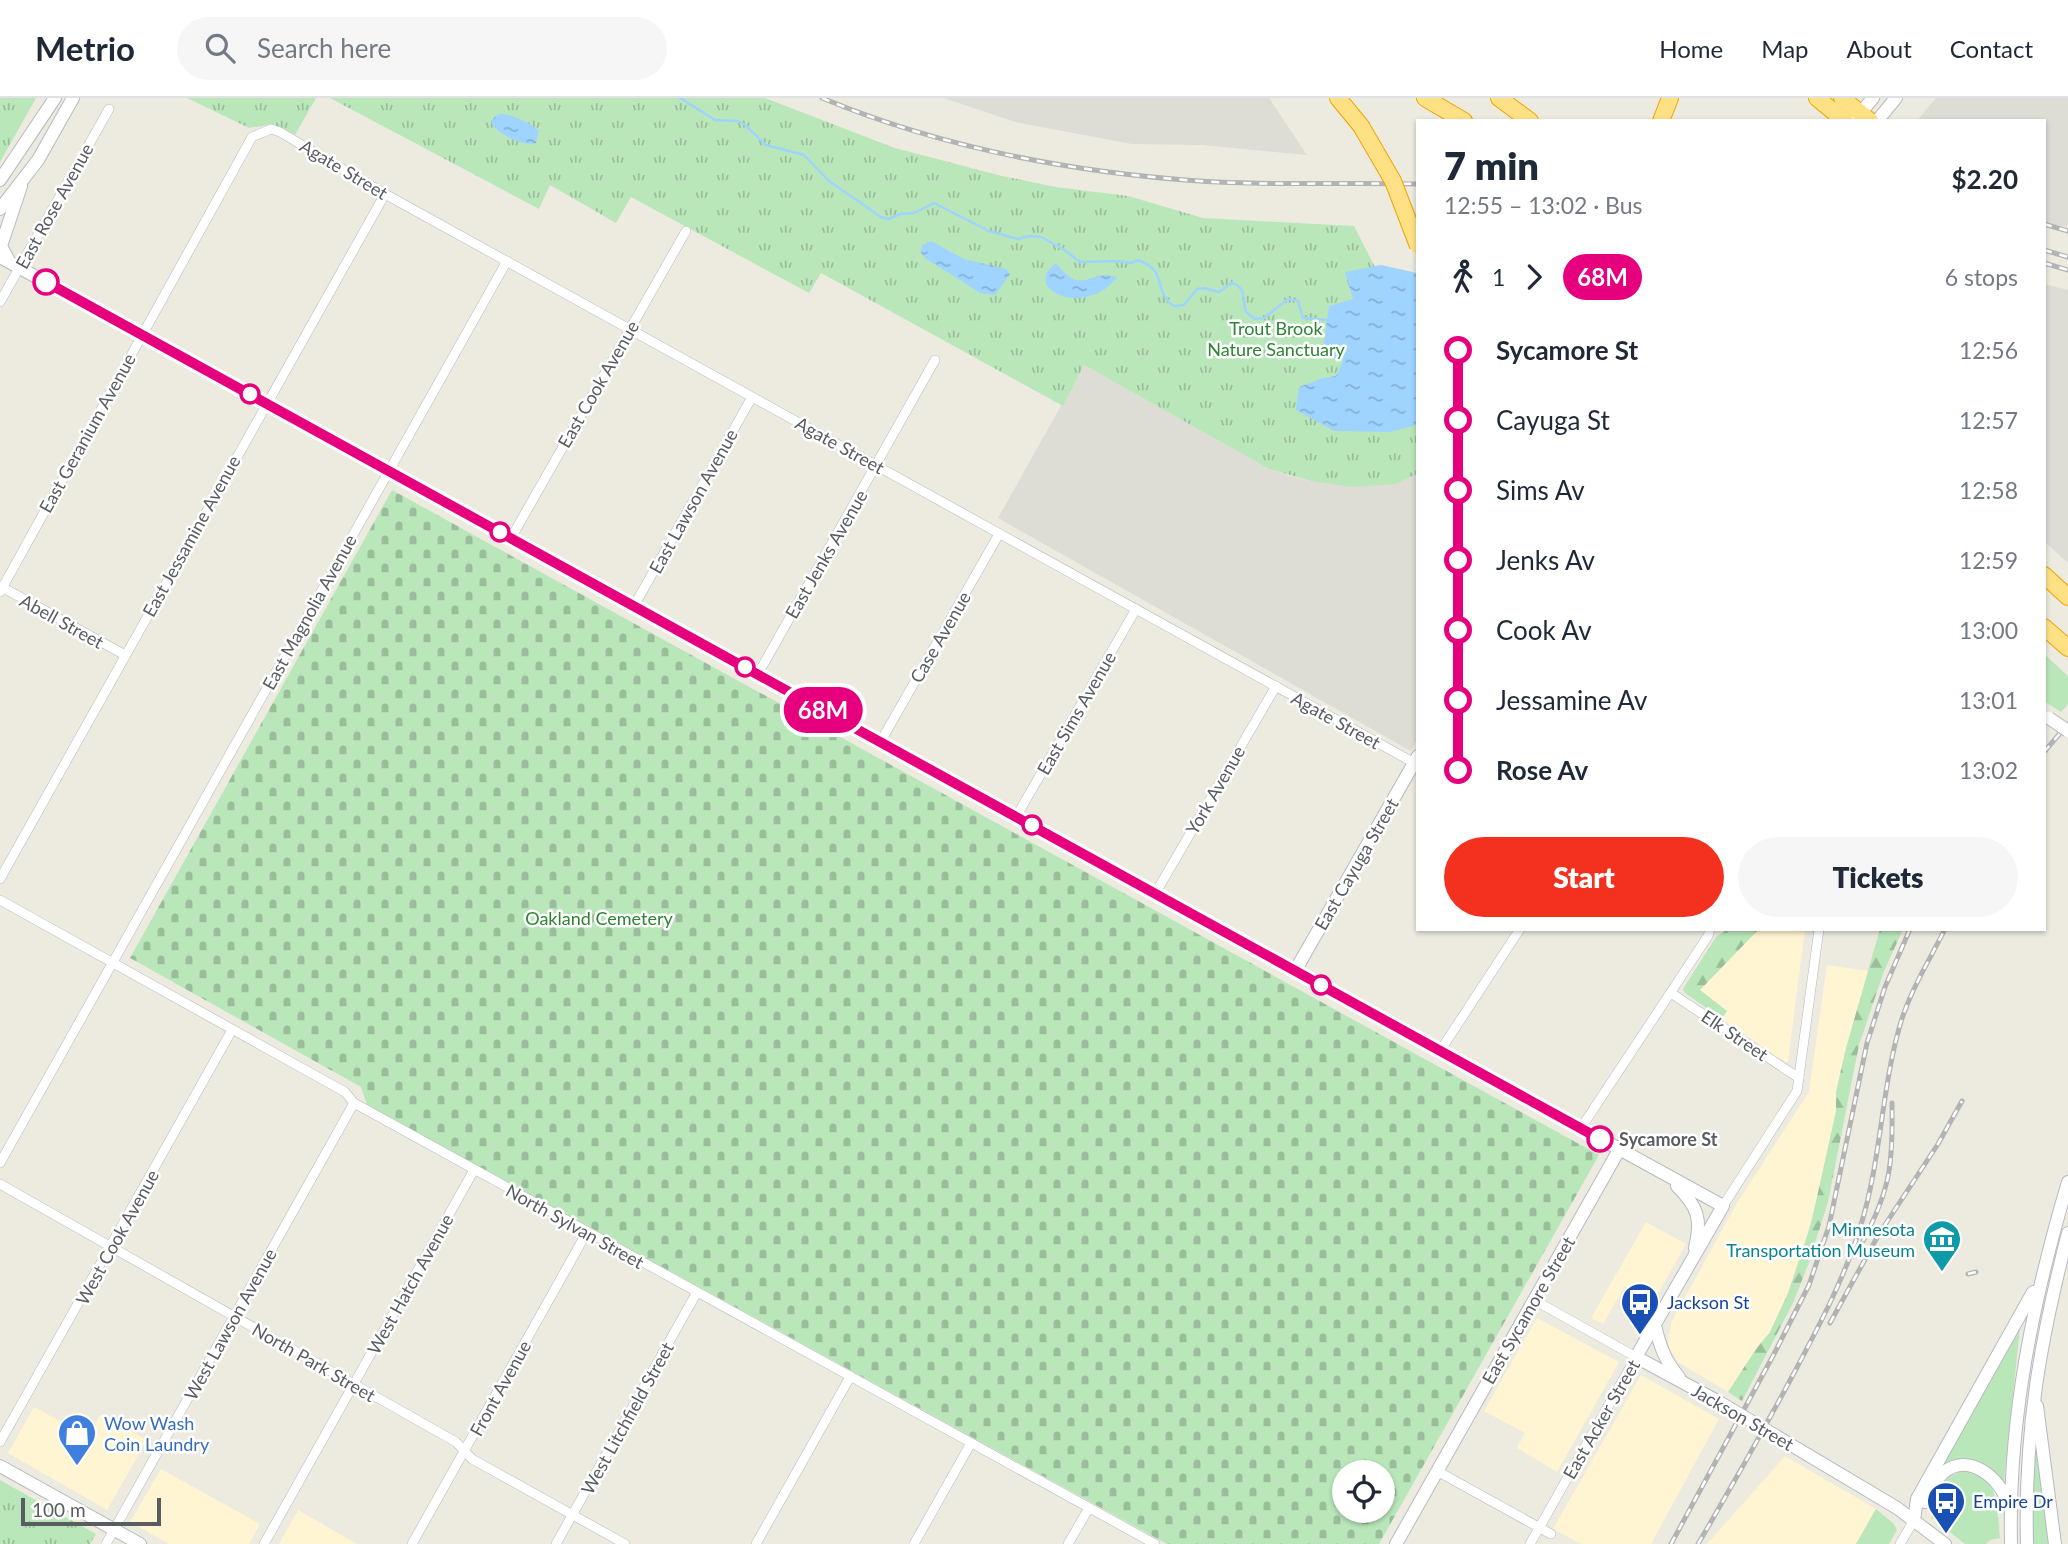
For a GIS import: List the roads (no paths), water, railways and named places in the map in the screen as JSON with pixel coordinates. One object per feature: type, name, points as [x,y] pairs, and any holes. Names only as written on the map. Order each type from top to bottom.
[{"type":"highway","points":[[1338,98],[1361,126],[1393,181],[1416,241]]},
{"type":"highway","points":[[1425,98],[1457,117]]},
{"type":"highway","points":[[1499,98],[1528,119]]},
{"type":"highway","points":[[1662,119],[1670,98]]},
{"type":"highway","points":[[1817,98],[1843,119]]},
{"type":"highway","points":[[1842,98],[1862,118]]},
{"type":"highway","points":[[2046,577],[2068,597]]},
{"type":"highway","points":[[2046,628],[2068,648]]},
{"type":"street","points":[[0,180],[55,98]]},
{"type":"street","points":[[0,209],[38,160],[73,98]]},
{"type":"street","points":[[1862,118],[1873,98]]},
{"type":"street","points":[[1879,119],[1894,100]]},
{"type":"street","name":"East Rose Avenue","points":[[0,302],[10,262],[109,109]]},
{"type":"street","name":"Agate Street","points":[[261,131],[271,129],[280,132],[385,194],[1416,762]]},
{"type":"street","name":"East Geranium Avenue","points":[[1,588],[252,137],[261,131]]},
{"type":"street","points":[[22,183],[1,246],[10,262],[1723,1206]]},
{"type":"street","name":"East Jessamine Avenue","points":[[0,879],[265,403],[385,194]]},
{"type":"street","name":"East Cook Avenue","points":[[511,538],[686,231]]},
{"type":"street","name":"East Magnolia Avenue","points":[[0,1163],[507,261]]},
{"type":"street","name":"East Jenks Avenue","points":[[758,674],[935,360]]},
{"type":"street","name":"East Lawson Avenue","points":[[634,606],[752,397]]},
{"type":"street","name":"Case Avenue","points":[[881,741],[999,534]]},
{"type":"street","name":"Abell Street","points":[[1,588],[125,655]]},
{"type":"street","name":"East Sims Avenue","points":[[1016,817],[1136,609]]},
{"type":"street","name":"York Avenue","points":[[1156,894],[1276,686]]},
{"type":"street","points":[[2046,716],[2068,731]]},
{"type":"street","name":"East Cayuga Street","points":[[1295,971],[1416,762]]},
{"type":"street","name":"North Sylvan Street","points":[[0,900],[345,1092],[354,1103],[474,1170],[1155,1544]]},
{"type":"street","points":[[1440,1051],[1519,931]]},
{"type":"street","points":[[1581,1128],[1709,931]]},
{"type":"street","name":"East Acker Street","points":[[1530,1544],[1723,1206],[1795,1095],[1819,931]]},
{"type":"street","name":"Elk Street","points":[[1671,993],[1799,1078]]},
{"type":"street","name":"West Cook Avenue","points":[[0,1442],[232,1030]]},
{"type":"street","name":"West Lawson Avenue","points":[[106,1544],[354,1103]]},
{"type":"street","name":"East Sycamore Street","points":[[1396,1544],[1619,1150]]},
{"type":"street","name":"West Hatch Avenue","points":[[264,1544],[474,1170]]},
{"type":"street","points":[[1667,1176],[1693,1203],[1699,1218],[1693,1259]]},
{"type":"street","points":[[2011,1544],[2012,1456],[2017,1407],[2026,1351],[2068,1182]]},
{"type":"street","name":"North Park Street","points":[[0,1184],[456,1442],[472,1459],[625,1544]]},
{"type":"street","name":"Front Avenue","points":[[412,1544],[587,1232]]},
{"type":"street","points":[[2027,1544],[2027,1457],[2035,1386],[2068,1233]]},
{"type":"street","points":[[1914,1520],[1917,1499],[2045,1268]]},
{"type":"street","name":"West Litchfield Street","points":[[556,1544],[697,1292]]},
{"type":"street","name":"Jackson Street","points":[[1534,1300],[1719,1402],[1897,1508],[1945,1544]]},
{"type":"street","points":[[1655,1326],[1662,1352],[1686,1384]]},
{"type":"street","points":[[757,1544],[850,1377]]},
{"type":"street","points":[[2035,1386],[2055,1544]]},
{"type":"street","points":[[914,1544],[971,1443]]},
{"type":"street","points":[[1900,1544],[1942,1474],[1960,1465],[1974,1466],[2001,1487],[2011,1520]]},
{"type":"street","points":[[0,1466],[140,1544]]},
{"type":"street","points":[[1437,1471],[1550,1534]]},
{"type":"street","points":[[1069,1544],[1089,1508]]},
{"type":"water","points":[[500,114],[521,120],[539,131],[536,143],[517,141],[499,131],[491,123],[495,116]]},
{"type":"water","points":[[931,241],[964,259],[1006,269],[1010,274],[995,295],[980,293],[925,258],[921,253],[922,245]]},
{"type":"water","points":[[1056,263],[1073,279],[1086,280],[1107,275],[1117,277],[1105,289],[1090,296],[1062,296],[1051,291],[1046,283],[1047,273]]},
{"type":"water","points":[[1381,265],[1416,273],[1416,425],[1390,432],[1334,431],[1296,410],[1299,387],[1336,376],[1343,361],[1322,355],[1329,306],[1353,299],[1345,272]]},
{"type":"waterway","points":[[680,98],[715,120],[738,121],[744,124],[766,145],[804,155],[829,181],[881,217],[889,219],[900,214],[914,213],[934,203],[989,231],[1018,239],[1041,237],[1080,262],[1131,263],[1138,260],[1154,270],[1163,294],[1174,306],[1184,305],[1197,289],[1219,292],[1231,283],[1240,287],[1246,312],[1255,319],[1264,318],[1288,299],[1298,301],[1303,318],[1327,320]]},
{"type":"railway","points":[[822,98],[867,116],[960,144],[1103,171],[1199,181],[1416,184]]},
{"type":"railway","points":[[2046,225],[2068,231]]},
{"type":"railway","points":[[2046,251],[2068,257]]},
{"type":"railway","points":[[2046,264],[2068,270]]},
{"type":"railway","points":[[2046,750],[2068,724]]},
{"type":"railway","points":[[1671,1544],[1809,1285],[1829,1226],[1867,1043],[1885,987],[1909,931]]},
{"type":"railway","points":[[1698,1544],[1794,1373],[1839,1284],[1867,1203],[1900,1025],[1914,988],[1944,931]]},
{"type":"railway","points":[[1830,1323],[1879,1234],[1938,1144],[1962,1101]]},
{"type":"railway","points":[[1863,1241],[1885,1190],[1891,1159],[1892,1103]]},
{"type":"railway","points":[[1968,1274],[1976,1272]]},
{"type":"place","name":"Sycamore St","points":[[1600,1139]]},
{"type":"place","name":"Minnesota Transportation Museum","points":[[1942,1273]]},
{"type":"place","name":"Jackson St","points":[[1640,1336]]},
{"type":"place","name":"Wow Wash Coin Laundry","points":[[77,1467]]},
{"type":"place","name":"Empire Dr","points":[[1946,1535]]},
{"type":"park label","name":"Trout Brook Nature Sanctuary","points":[[1276,338]]},
{"type":"park label","name":"Oakland Cemetery","points":[[599,918]]}]
